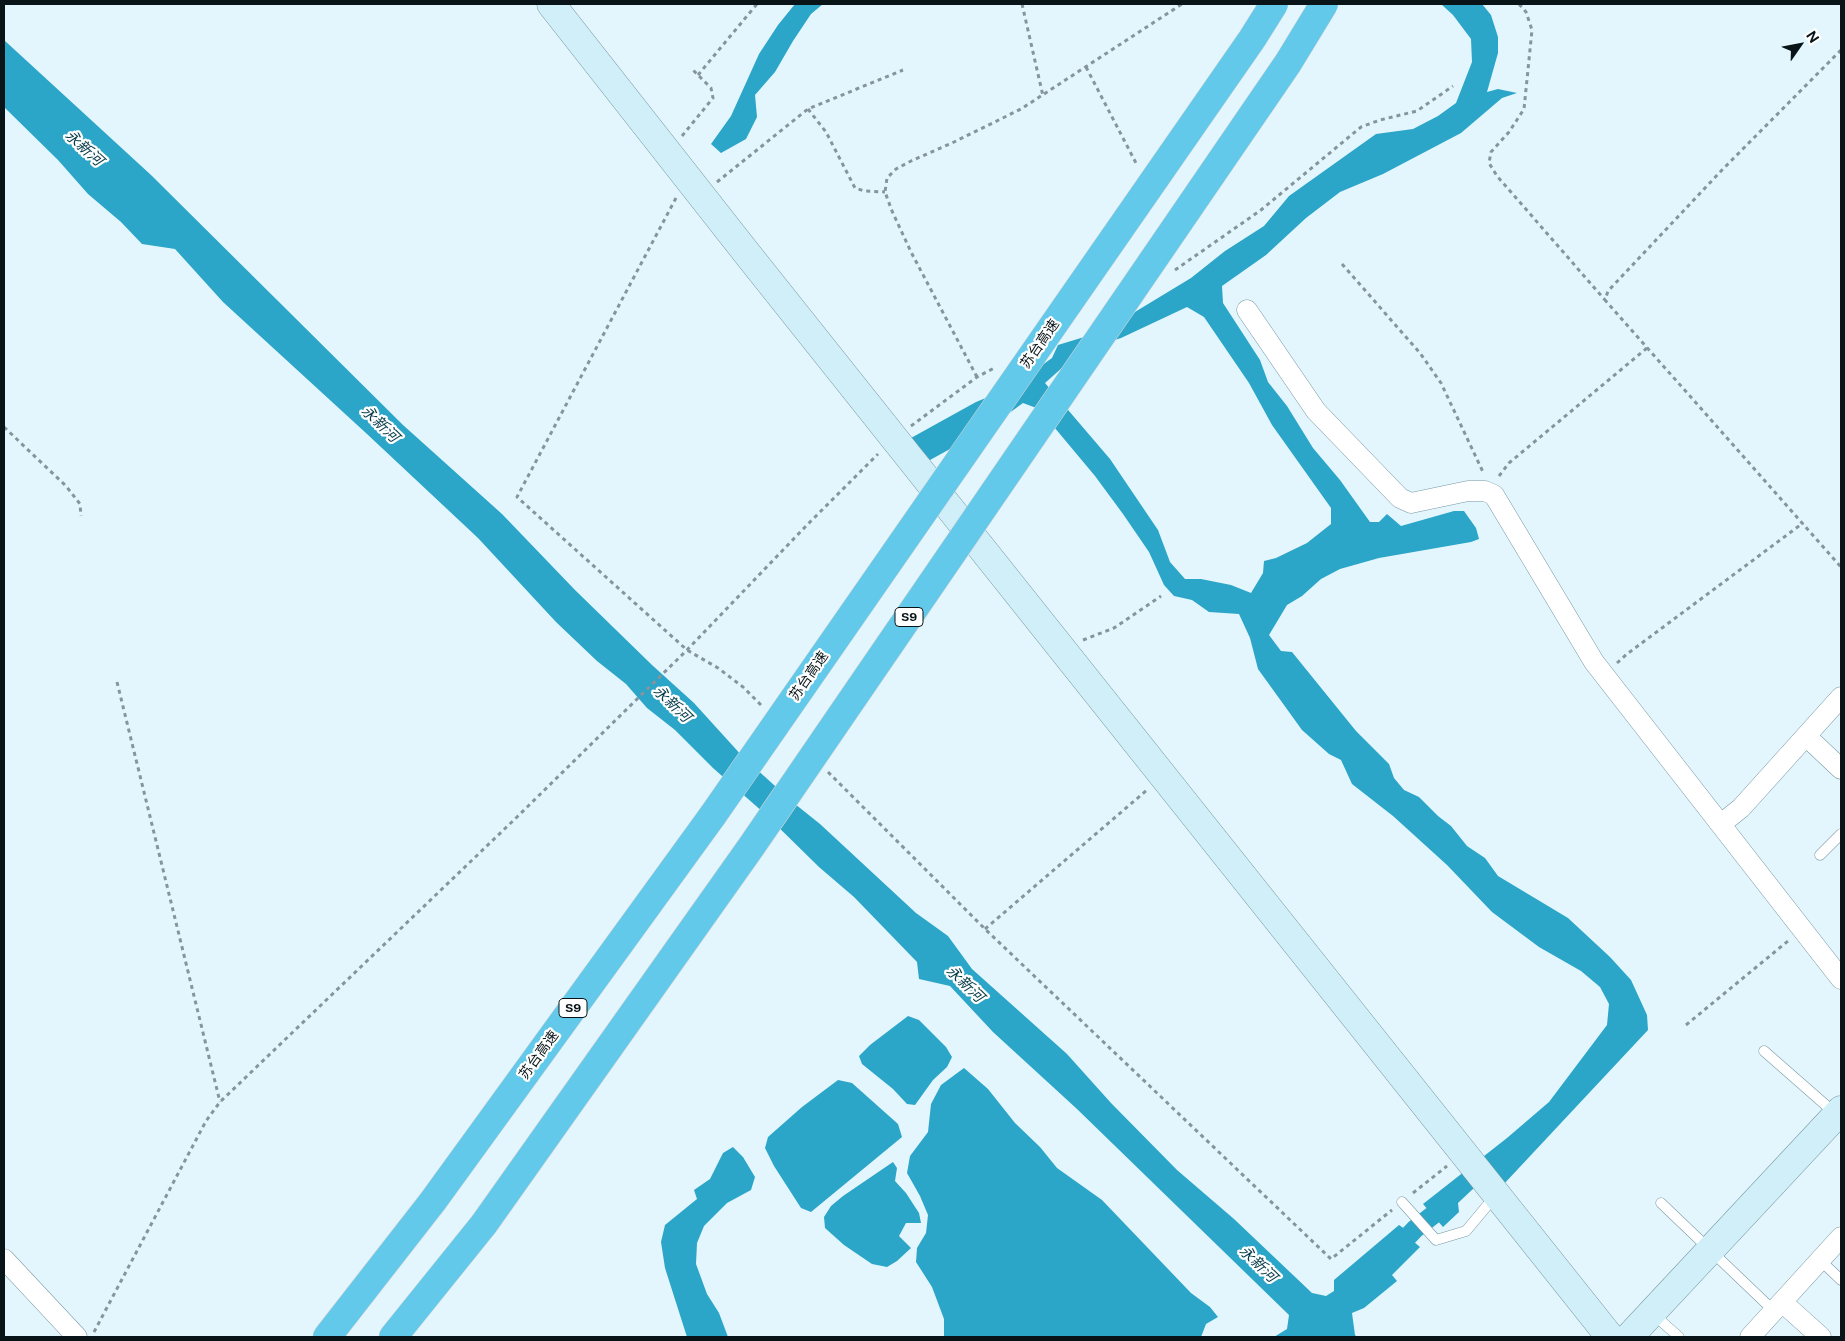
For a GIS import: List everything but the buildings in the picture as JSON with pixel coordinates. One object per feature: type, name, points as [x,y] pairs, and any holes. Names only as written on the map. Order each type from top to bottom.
[{"type":"highway","name":"苏台高速","points":[[327,1337],[434,1201],[718,807],[1274,4]]},
{"type":"highway","name":"S9","points":[[393,1337],[484,1224],[751,847],[1288,63],[1324,4]]},
{"type":"street","points":[[551,4],[1064,653],[1610,1337]]},
{"type":"street","points":[[1247,310],[1316,411],[1400,498],[1411,503],[1468,491],[1485,491],[1494,495],[1604,676],[1841,979]]},
{"type":"street","points":[[1721,824],[1741,808],[1841,697]]},
{"type":"street","points":[[1806,736],[1841,769]]},
{"type":"street","points":[[1629,1337],[1840,1114]]},
{"type":"street","points":[[1750,1337],[1841,1236]]},
{"type":"street","points":[[4,1259],[77,1337]]},
{"type":"street","points":[[1778,1306],[1821,1337]]},
{"type":"lane","points":[[1820,855],[1841,834]]},
{"type":"lane","points":[[1764,1051],[1840,1114]]},
{"type":"lane","points":[[1402,1202],[1436,1240],[1466,1231],[1497,1194]]},
{"type":"lane","points":[[1661,1203],[1710,1250],[1778,1306]]},
{"type":"lane","points":[[1820,1260],[1841,1280]]},
{"type":"lane","points":[[1652,1312],[1679,1337]]},
{"type":"path","points":[[698,75],[757,4]]},
{"type":"path","points":[[1022,4],[1043,96]]},
{"type":"path","points":[[977,377],[911,252],[885,192],[887,178],[896,169],[911,160],[1021,109],[1182,4]]},
{"type":"path","points":[[1519,4],[1526,12],[1532,30],[1524,109],[1491,152],[1489,163],[1497,176],[1605,300],[1841,567]]},
{"type":"path","points":[[1605,300],[1608,291],[1722,170],[1841,50]]},
{"type":"path","points":[[668,153],[713,98],[711,88],[693,70]]},
{"type":"path","points":[[763,708],[718,668],[687,650],[517,497],[694,186],[808,109],[904,70]]},
{"type":"path","points":[[808,109],[826,132],[855,188],[864,191],[885,192]]},
{"type":"path","points":[[1342,264],[1420,353],[1440,383],[1494,495]]},
{"type":"path","points":[[1494,495],[1498,477],[1509,463],[1647,348]]},
{"type":"path","points":[[4,427],[66,486],[80,504],[81,516]]},
{"type":"path","points":[[91,1337],[206,1121],[220,1102],[626,711],[806,525],[895,438]]},
{"type":"path","points":[[1604,676],[1626,654],[1803,524]]},
{"type":"path","points":[[1064,653],[1086,638],[1114,628],[1161,596]]},
{"type":"path","points":[[117,682],[220,1102]]},
{"type":"path","points":[[826,770],[985,929],[1331,1259],[1402,1202],[1466,1156]]},
{"type":"path","points":[[985,929],[1163,776]]},
{"type":"path","points":[[1686,1025],[1803,928]]},
{"type":"water","points":[[795,4],[823,4],[811,14],[775,72],[755,95],[757,117],[746,139],[721,153],[711,144],[731,116],[759,54],[778,25]]},
{"type":"water","points":[[1441,4],[1482,4],[1491,15],[1498,37],[1498,53],[1487,92],[1498,89],[1517,93],[1502,98],[1461,133],[1383,174],[1340,192],[1306,218],[1266,255],[1222,286],[1223,303],[1260,360],[1268,382],[1287,406],[1313,448],[1340,480],[1370,522],[1379,522],[1387,514],[1401,526],[1454,511],[1464,511],[1476,528],[1479,539],[1379,558],[1340,569],[1321,579],[1302,596],[1287,605],[1269,635],[1281,651],[1292,652],[1356,731],[1389,764],[1394,778],[1404,790],[1419,797],[1451,826],[1467,846],[1485,858],[1498,876],[1568,918],[1610,957],[1631,980],[1647,1015],[1648,1030],[1503,1185],[1475,1187],[1458,1203],[1459,1212],[1443,1227],[1423,1204],[1507,1138],[1549,1102],[1607,1025],[1609,1004],[1600,987],[1581,971],[1539,947],[1492,912],[1447,865],[1393,816],[1352,784],[1341,760],[1329,754],[1302,730],[1258,669],[1250,638],[1239,614],[1209,612],[1192,600],[1174,596],[1164,585],[1149,552],[1123,514],[1095,476],[1039,409],[1023,403],[990,427],[930,460],[911,438],[976,402],[1010,388],[1052,358],[1058,345],[1094,334],[1125,318],[1191,278],[1225,251],[1264,226],[1289,196],[1376,134],[1413,129],[1438,116],[1456,103],[1472,62],[1471,39],[1453,15]],"holes":[[[1187,307],[1204,317],[1249,383],[1272,425],[1331,508],[1331,524],[1307,543],[1276,558],[1264,561],[1263,573],[1251,593],[1231,585],[1201,579],[1185,579],[1170,562],[1158,530],[1110,459],[1045,383],[1089,348],[1121,338]]]},
{"type":"water","name":"永新河","points":[[4,40],[151,175],[403,425],[502,514],[575,590],[694,703],[743,757],[820,824],[916,913],[948,936],[972,969],[1067,1054],[1111,1103],[1177,1170],[1234,1219],[1312,1293],[1326,1296],[1334,1291],[1334,1280],[1399,1225],[1409,1232],[1415,1229],[1419,1235],[1414,1242],[1420,1247],[1392,1275],[1397,1281],[1364,1308],[1352,1313],[1355,1335],[1357,1337],[1274,1337],[1287,1329],[1289,1315],[1077,1109],[993,1032],[950,986],[919,979],[917,962],[854,897],[819,867],[675,730],[647,708],[626,684],[597,661],[556,622],[478,538],[223,302],[175,249],[142,244],[121,222],[88,194],[58,160],[4,107]]},
{"type":"water","points":[[908,1016],[919,1020],[946,1047],[952,1057],[947,1067],[933,1080],[915,1105],[907,1104],[893,1089],[862,1064],[859,1056],[870,1045]]},
{"type":"water","points":[[964,1068],[988,1089],[1015,1123],[1040,1147],[1057,1168],[1102,1200],[1191,1293],[1210,1307],[1218,1317],[1206,1324],[1201,1337],[944,1337],[944,1319],[932,1287],[916,1262],[917,1248],[926,1233],[928,1215],[907,1173],[910,1156],[928,1132],[931,1104],[941,1085]]},
{"type":"water","points":[[838,1080],[852,1083],[898,1124],[902,1137],[811,1212],[801,1208],[774,1166],[765,1148],[768,1137],[802,1107]]},
{"type":"water","points":[[733,1147],[743,1157],[755,1177],[751,1190],[727,1203],[704,1226],[697,1243],[696,1264],[707,1294],[719,1313],[728,1337],[687,1337],[665,1268],[661,1242],[665,1225],[697,1199],[694,1190],[710,1179],[723,1153]]},
{"type":"water","points":[[893,1162],[897,1168],[895,1181],[906,1193],[919,1213],[921,1223],[906,1223],[899,1236],[911,1248],[897,1261],[887,1267],[872,1264],[844,1245],[825,1228],[824,1217],[831,1206],[843,1196]]},
{"type":"waterway","points":[[1398,1247],[1415,1229],[1433,1215],[1450,1196]]}]
